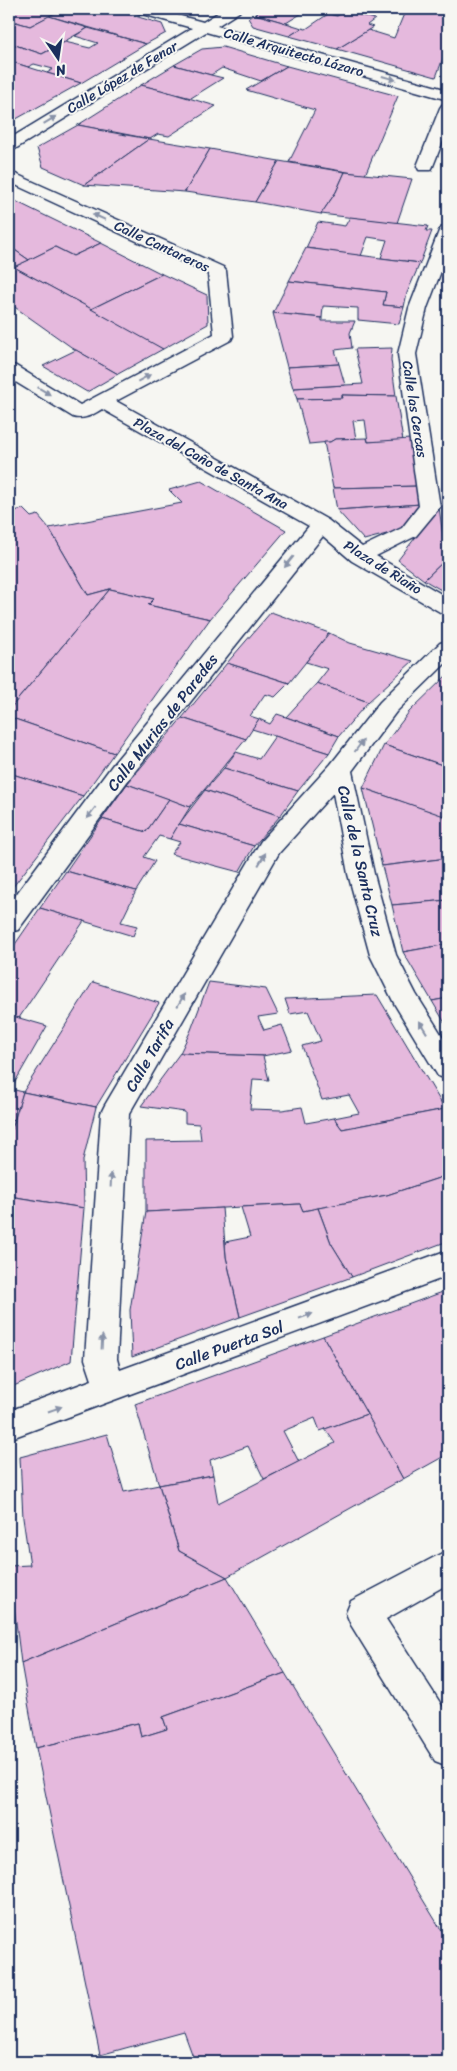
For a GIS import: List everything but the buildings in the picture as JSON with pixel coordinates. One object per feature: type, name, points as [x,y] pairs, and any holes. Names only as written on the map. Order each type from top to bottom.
[{"type":"street","name":"Calle Arquitecto Lázaro","points":[[140,9],[448,95]]},
{"type":"street","name":"Calle López de Fenar","points":[[9,146],[234,9]]},
{"type":"street","points":[[424,166],[448,108]]},
{"type":"street","name":"Calle Cantareros","points":[[9,176],[217,271],[224,336],[80,413],[9,370]]},
{"type":"street","name":"Calle las Cercas","points":[[360,556],[409,532],[430,507],[407,354],[408,342],[448,231]]},
{"type":"street","name":"Plaza del Caño de Santa Ana","points":[[101,401],[320,524]]},
{"type":"street","name":"Plaza de Riaño","points":[[320,524],[360,556],[448,607]]},
{"type":"street","name":"Calle Murias de Paredes","points":[[9,923],[123,769],[320,524]]},
{"type":"street","name":"Calle de la Santa Cruz","points":[[448,648],[388,707],[340,770],[361,874],[383,955],[405,998],[448,1068]]},
{"type":"street","name":"Calle Tarifa","points":[[110,1389],[101,1359],[115,1113],[270,847],[340,770]]},
{"type":"street","name":"Calle Puerta Sol","points":[[9,1425],[448,1263]]},
{"type":"street","points":[[448,1566],[363,1613],[448,1748]]}]
